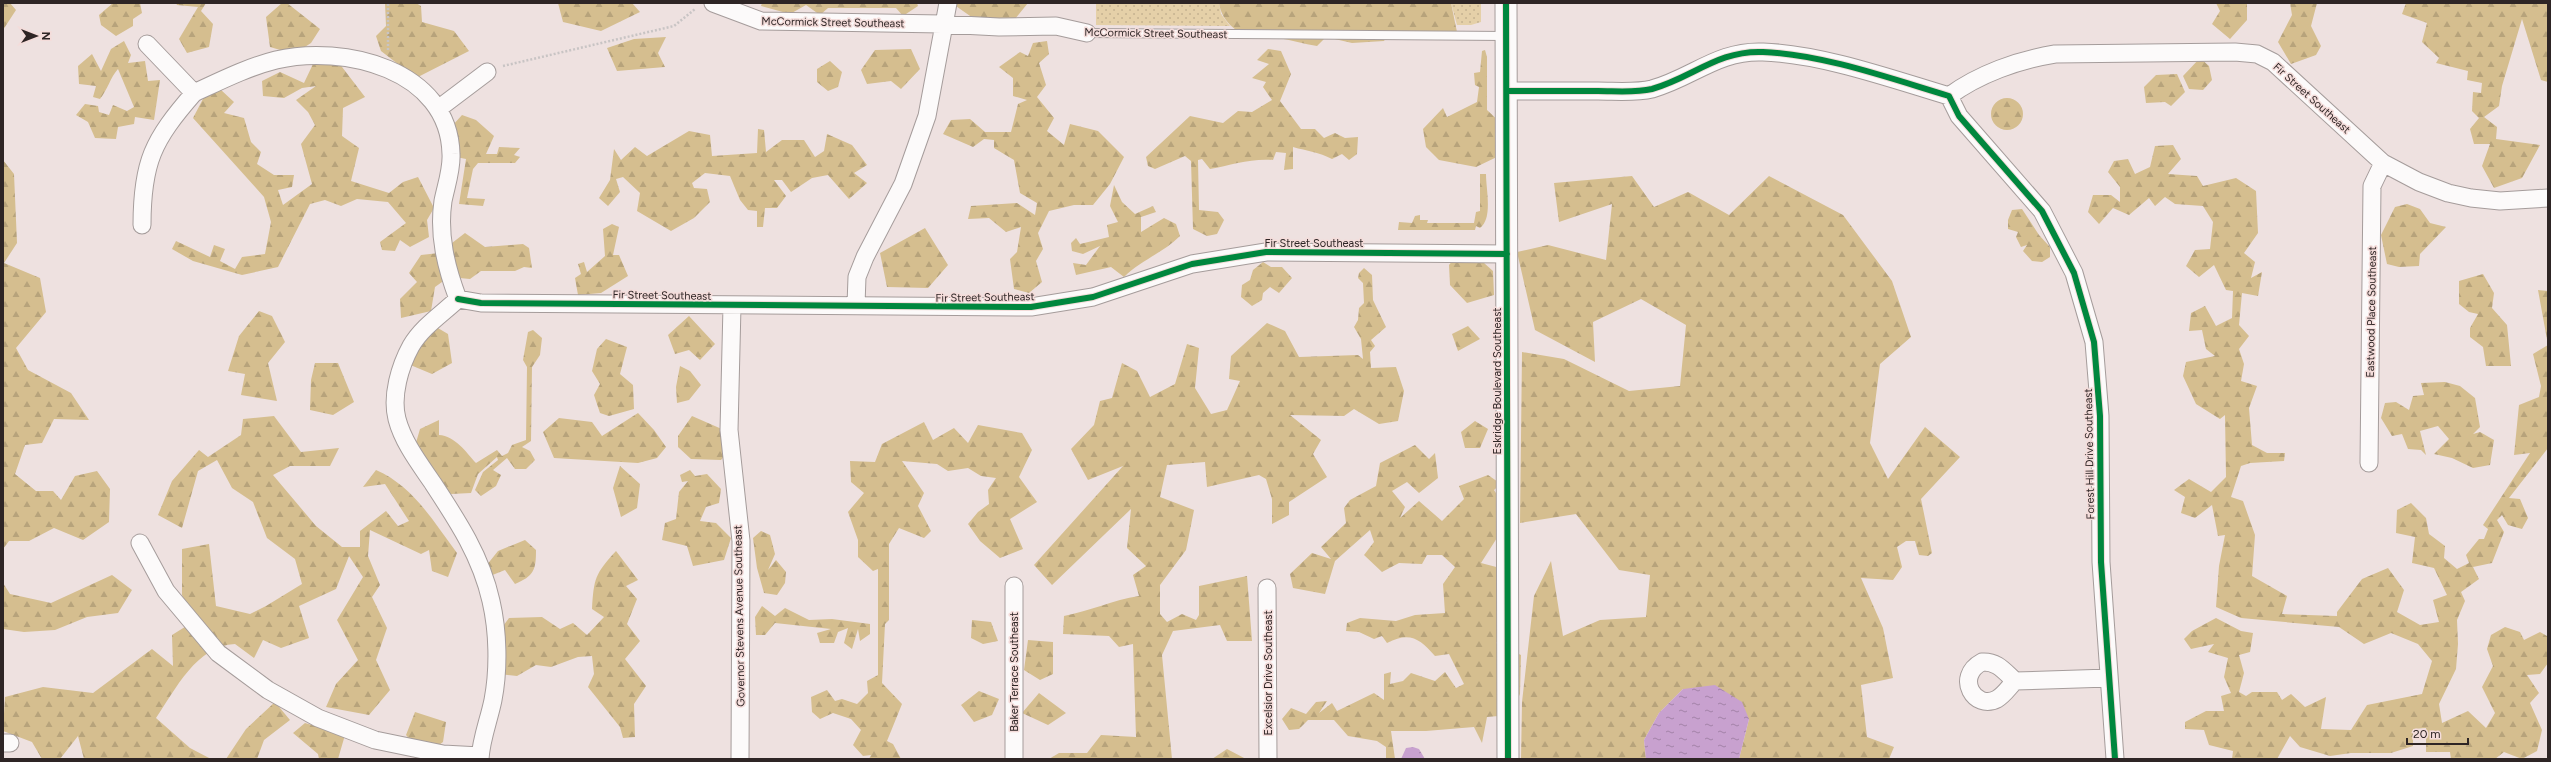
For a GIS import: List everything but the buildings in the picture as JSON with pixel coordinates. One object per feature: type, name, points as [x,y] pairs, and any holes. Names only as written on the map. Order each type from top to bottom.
[{"type":"street","points":[[856,305],[857,277],[865,257],[902,184],[926,116],[942,24],[948,3]]},
{"type":"street","name":"Eskridge Boulevard Southeast","points":[[1506,3],[1508,759]]},
{"type":"street","name":"McCormick Street Southeast","points":[[706,5],[761,21],[942,24],[999,27],[1056,26],[1087,33]]},
{"type":"street","points":[[148,44],[194,93]]},
{"type":"street","points":[[1507,91],[1629,91],[1652,89],[1672,82],[1709,62],[1738,54],[1763,52],[1840,65],[1949,96]]},
{"type":"street","name":"Fir Street Southeast","points":[[1949,96],[1968,82],[2032,58],[2055,54],[2235,52],[2257,54],[2273,62],[2383,164],[2419,182],[2448,193],[2471,198],[2500,201],[2548,198]]},
{"type":"street","points":[[140,543],[166,591],[218,653],[268,690],[318,718],[375,740],[443,754],[480,758],[493,699],[496,666],[491,601],[481,565],[464,531],[410,450],[397,418],[396,393],[403,365],[411,346],[422,331],[458,299],[448,272],[442,235],[443,204],[452,154],[446,126],[438,109],[417,85],[388,69],[357,58],[330,54],[276,60],[232,76],[194,93],[172,120],[154,148],[144,176],[142,225]]},
{"type":"street","points":[[438,109],[487,72]]},
{"type":"street","name":"Forest Hill Drive Southeast","points":[[1949,96],[1959,116],[2042,211],[2074,273],[2094,342],[2100,416],[2100,543],[2116,759]]},
{"type":"street","name":"Eastwood Place Southeast","points":[[2369,463],[2372,186],[2383,164]]},
{"type":"street","name":"Fir Street Southeast","points":[[458,299],[481,304],[732,306],[856,305],[963,308],[1054,305],[1093,297],[1192,264],[1266,252],[1507,254]]},
{"type":"street","name":"Governor Stevens Avenue Southeast","points":[[732,306],[729,430],[741,541],[740,759]]},
{"type":"street","name":"Baker Terrace Southeast","points":[[1014,586],[1014,759]]},
{"type":"street","name":"Excelsior Drive Southeast","points":[[1267,588],[1268,759]]},
{"type":"street","points":[[2015,681],[2109,678]]},
{"type":"lane","name":"McCormick Street Southeast","points":[[1087,33],[1507,36]]},
{"type":"path","points":[[388,3],[388,69]]},
{"type":"path","points":[[487,72],[502,66],[674,26],[706,5]]},
{"type":"shaded area","points":[[1096,3],[1219,3],[1221,14],[1230,26],[1096,25]]},
{"type":"shaded area","points":[[1451,3],[1481,3],[1481,22],[1471,25],[1457,25]]},
{"type":"green space","points":[[3,3],[10,3],[16,10],[3,30]]},
{"type":"green space","points":[[113,3],[140,3],[142,13],[133,19],[133,26],[116,36],[101,25],[99,15]]},
{"type":"green space","points":[[176,3],[206,3],[201,11],[213,24],[209,47],[187,53],[179,39],[198,7],[177,5]]},
{"type":"green space","points":[[282,3],[287,3],[320,29],[311,43],[294,54],[270,47],[266,17]]},
{"type":"green space","points":[[385,3],[416,3],[421,6],[422,22],[454,31],[469,51],[416,78],[381,51],[376,36],[386,26]]},
{"type":"green space","points":[[558,3],[632,3],[640,12],[601,31],[563,22]]},
{"type":"green space","points":[[762,3],[917,3],[918,6],[903,16],[896,8],[828,8],[820,15],[806,5],[790,14],[761,6]]},
{"type":"green space","points":[[1028,3],[1010,25],[973,18],[953,4]]},
{"type":"green space","points":[[1219,3],[1451,3],[1457,32],[1389,33],[1384,41],[1352,43],[1326,37],[1317,46],[1278,38],[1252,37],[1245,34],[1233,27],[1228,22],[1224,17]]},
{"type":"green space","points":[[2216,3],[2247,3],[2247,20],[2230,39],[2212,24],[2220,11]]},
{"type":"green space","points":[[2290,3],[2317,3],[2311,26],[2321,46],[2316,55],[2291,64],[2278,42],[2292,15]]},
{"type":"green space","points":[[2406,3],[2548,3],[2548,82],[2541,80],[2522,19],[2502,86],[2499,106],[2484,117],[2497,127],[2496,139],[2540,145],[2522,178],[2494,188],[2482,166],[2490,144],[2474,144],[2470,129],[2479,118],[2472,111],[2473,92],[2481,93],[2482,83],[2467,80],[2468,71],[2436,63],[2439,58],[2422,42],[2427,23],[2402,14]]},
{"type":"green space","points":[[666,37],[658,53],[665,67],[617,71],[607,48],[634,39]]},
{"type":"green space","points":[[124,41],[131,55],[128,63],[145,61],[148,81],[160,80],[154,120],[135,117],[134,124],[118,127],[116,139],[95,138],[88,122],[76,115],[85,104],[98,106],[99,112],[109,115],[113,105],[127,111],[134,107],[118,69],[100,99],[93,97],[96,86],[79,84],[78,66],[92,54],[101,71],[111,49]]},
{"type":"green space","points":[[1047,41],[1049,54],[1039,63],[1046,85],[1037,97],[1054,118],[1047,131],[1064,145],[1070,124],[1098,131],[1124,157],[1110,184],[1093,205],[1074,205],[1049,211],[1038,233],[1043,249],[1036,261],[1042,282],[1029,293],[1014,289],[1010,259],[1017,252],[1021,227],[1006,232],[989,218],[968,219],[971,206],[1017,203],[1035,215],[1037,203],[1020,193],[1014,160],[994,148],[994,140],[984,139],[973,147],[943,134],[951,120],[970,119],[985,132],[1011,132],[1018,104],[1027,100],[1013,96],[1013,78],[999,67],[1020,52],[1028,56],[1033,43]]},
{"type":"green space","points":[[911,49],[920,69],[901,89],[891,81],[867,84],[861,70],[875,50]]},
{"type":"green space","points":[[1268,49],[1281,51],[1291,74],[1280,101],[1301,129],[1315,129],[1324,138],[1335,133],[1345,138],[1358,137],[1357,154],[1349,160],[1342,154],[1332,159],[1318,153],[1293,147],[1293,169],[1284,170],[1286,153],[1276,152],[1273,160],[1249,161],[1210,169],[1202,159],[1198,160],[1199,210],[1218,212],[1224,220],[1217,234],[1207,236],[1193,229],[1191,161],[1185,156],[1155,169],[1148,166],[1146,157],[1190,116],[1223,123],[1238,111],[1252,112],[1272,100],[1263,87],[1266,82],[1252,78],[1269,64],[1257,60]]},
{"type":"green space","points":[[1485,50],[1487,57],[1487,110],[1502,124],[1501,155],[1476,167],[1439,160],[1426,147],[1423,129],[1443,108],[1447,117],[1477,102],[1479,87],[1475,85],[1474,73],[1480,72],[1482,51]]},
{"type":"green space","points":[[2200,58],[2209,66],[2212,80],[2203,90],[2189,89],[2183,76]]},
{"type":"green space","points":[[830,61],[842,72],[838,87],[828,91],[817,82],[817,69]]},
{"type":"green space","points":[[339,63],[365,97],[343,108],[342,136],[359,148],[351,181],[389,193],[403,182],[418,177],[434,208],[427,220],[429,237],[410,247],[400,240],[395,251],[382,250],[380,242],[406,223],[388,202],[357,199],[341,206],[325,200],[310,204],[278,267],[242,275],[193,261],[172,249],[176,241],[210,257],[214,245],[225,249],[220,261],[235,269],[242,257],[265,254],[271,222],[264,197],[193,118],[204,97],[220,89],[234,102],[224,113],[244,118],[251,142],[261,152],[257,164],[274,175],[294,175],[292,187],[278,190],[283,205],[312,184],[301,144],[315,125],[308,112],[296,100],[316,86],[302,88],[284,98],[263,96],[262,81],[280,72],[304,83],[313,64]]},
{"type":"green space","points":[[2177,74],[2185,92],[2171,106],[2165,102],[2146,103],[2144,87],[2156,75]]},
{"type":"green space","points":[[2007,98],[2013,99],[2020,105],[2023,114],[2022,120],[2016,127],[2007,130],[2001,129],[1994,123],[1991,114],[1992,108],[1998,101]]},
{"type":"green space","points":[[462,115],[476,120],[494,136],[486,154],[497,154],[499,147],[520,148],[514,155],[520,157],[515,163],[478,163],[473,169],[467,198],[485,199],[483,206],[459,204],[466,159],[456,157],[443,136]]},
{"type":"green space","points":[[758,129],[764,130],[766,152],[782,140],[804,140],[815,157],[824,151],[827,134],[852,145],[867,165],[854,173],[867,183],[849,199],[828,175],[812,178],[791,192],[782,180],[774,180],[786,196],[777,208],[765,208],[763,227],[757,227],[757,211],[748,210],[740,200],[730,176],[705,173],[692,183],[694,188],[707,189],[710,202],[694,218],[671,231],[637,211],[640,193],[623,177],[616,179],[620,192],[608,206],[599,198],[610,180],[614,149],[621,160],[635,147],[647,156],[689,131],[710,135],[712,156],[757,153]]},
{"type":"green space","points":[[2173,145],[2181,159],[2168,174],[2197,176],[2203,186],[2236,178],[2256,191],[2258,233],[2244,253],[2255,262],[2251,278],[2262,272],[2258,296],[2242,293],[2239,325],[2249,336],[2239,349],[2244,364],[2241,381],[2257,386],[2249,408],[2252,445],[2267,453],[2285,453],[2284,461],[2250,463],[2241,466],[2231,497],[2243,501],[2255,535],[2252,576],[2287,596],[2282,614],[2337,616],[2337,612],[2362,579],[2388,568],[2404,590],[2397,612],[2420,625],[2439,622],[2433,600],[2447,595],[2434,568],[2412,563],[2415,537],[2396,533],[2397,510],[2411,503],[2426,518],[2429,534],[2445,546],[2444,558],[2457,569],[2469,563],[2466,555],[2479,539],[2484,539],[2488,529],[2483,525],[2530,453],[2514,455],[2519,405],[2539,397],[2541,386],[2533,354],[2548,345],[2548,448],[2509,498],[2520,499],[2528,518],[2522,529],[2508,525],[2502,515],[2497,520],[2504,532],[2492,563],[2473,567],[2479,579],[2461,592],[2465,601],[2457,620],[2458,644],[2456,669],[2439,704],[2442,723],[2468,711],[2486,728],[2495,713],[2482,687],[2493,666],[2487,649],[2491,635],[2505,627],[2520,632],[2524,640],[2540,632],[2547,636],[2548,663],[2540,674],[2527,675],[2539,693],[2530,703],[2542,730],[2537,751],[2522,759],[2504,752],[2495,759],[2451,759],[2450,752],[2426,752],[2426,728],[2413,729],[2413,746],[2391,753],[2351,753],[2330,756],[2300,747],[2290,736],[2277,759],[2232,759],[2233,751],[2209,745],[2204,730],[2185,729],[2185,722],[2206,711],[2224,711],[2221,696],[2231,693],[2224,677],[2228,658],[2208,652],[2214,644],[2191,649],[2184,639],[2192,631],[2216,618],[2241,631],[2253,633],[2250,652],[2239,655],[2244,673],[2239,692],[2246,696],[2252,692],[2277,692],[2282,700],[2291,694],[2305,707],[2326,697],[2321,729],[2351,730],[2367,705],[2422,694],[2432,661],[2418,644],[2391,633],[2364,644],[2339,627],[2241,618],[2216,607],[2219,566],[2225,535],[2218,536],[2212,505],[2195,518],[2181,513],[2185,497],[2174,490],[2189,479],[2211,492],[2226,477],[2225,415],[2220,419],[2196,404],[2183,376],[2186,362],[2215,356],[2206,349],[2202,330],[2189,331],[2191,313],[2205,306],[2216,326],[2232,318],[2233,291],[2226,290],[2214,265],[2199,277],[2186,266],[2195,250],[2210,249],[2213,222],[2203,206],[2175,204],[2165,197],[2155,206],[2149,198],[2129,215],[2113,208],[2099,224],[2088,212],[2093,195],[2111,195],[2120,202],[2120,187],[2108,172],[2114,161],[2128,159],[2135,174],[2150,167],[2155,146]]},
{"type":"green space","points":[[3,160],[14,174],[17,243],[4,263],[40,278],[46,312],[16,348],[28,370],[71,393],[89,420],[54,419],[42,443],[25,445],[15,474],[36,491],[53,491],[61,500],[75,476],[97,471],[110,489],[109,522],[83,540],[54,528],[29,541],[9,541],[3,549]]},
{"type":"green space","points":[[1480,174],[1486,174],[1488,211],[1484,223],[1480,228],[1476,226],[1475,230],[1398,230],[1399,222],[1412,223],[1415,216],[1420,215],[1420,220],[1428,220],[1427,223],[1474,223],[1476,212],[1480,211]]},
{"type":"green space","points":[[1632,176],[1654,207],[1688,192],[1729,215],[1769,176],[1843,215],[1892,281],[1911,337],[1880,364],[1870,443],[1888,479],[1925,427],[1960,457],[1921,499],[1932,553],[1928,556],[1919,555],[1915,541],[1906,541],[1897,547],[1902,567],[1893,580],[1861,578],[1883,628],[1893,678],[1861,685],[1867,737],[1894,747],[1889,759],[1739,759],[1749,719],[1683,689],[1659,713],[1644,740],[1646,759],[1521,759],[1522,702],[1534,596],[1551,561],[1563,636],[1600,620],[1646,617],[1650,575],[1619,570],[1576,514],[1520,523],[1522,352],[1564,359],[1629,391],[1680,386],[1686,325],[1641,299],[1593,322],[1595,362],[1535,330],[1517,252],[1548,245],[1606,260],[1612,204],[1559,222],[1554,183]]},
{"type":"green space","points":[[1114,185],[1122,202],[1135,214],[1153,206],[1156,212],[1141,217],[1141,232],[1164,218],[1176,224],[1180,236],[1124,277],[1111,267],[1076,275],[1073,263],[1086,265],[1100,246],[1083,254],[1072,251],[1071,243],[1076,238],[1080,244],[1109,237],[1107,225],[1118,222],[1110,206]]},
{"type":"green space","points":[[2407,204],[2420,209],[2430,223],[2446,227],[2420,254],[2419,266],[2399,267],[2387,264],[2381,235],[2395,207]]},
{"type":"green space","points":[[2022,209],[2039,235],[2050,247],[2050,257],[2042,262],[2032,261],[2023,251],[2027,245],[2021,247],[2016,237],[2018,232],[2008,229],[2008,220],[2012,210]]},
{"type":"green space","points":[[612,224],[619,227],[613,255],[619,255],[628,276],[601,293],[578,295],[575,278],[581,274],[578,264],[584,262],[587,272],[605,256],[603,229]]},
{"type":"green space","points":[[925,228],[948,265],[928,288],[887,287],[880,253]]},
{"type":"green space","points":[[465,233],[485,247],[523,244],[529,248],[532,268],[524,267],[515,271],[481,271],[470,279],[449,277],[435,287],[431,311],[401,318],[400,299],[417,282],[409,273],[421,255],[439,253]]},
{"type":"green space","points":[[1465,246],[1493,271],[1494,295],[1467,303],[1450,285],[1449,265]]},
{"type":"green space","points":[[1263,262],[1271,267],[1282,267],[1292,278],[1279,293],[1270,287],[1263,293],[1262,300],[1252,306],[1241,297],[1242,285],[1250,280],[1253,270]]},
{"type":"green space","points":[[1364,268],[1372,275],[1373,300],[1386,327],[1371,340],[1375,346],[1370,352],[1371,368],[1396,367],[1404,391],[1398,421],[1379,424],[1354,409],[1344,416],[1290,415],[1321,440],[1313,454],[1327,477],[1289,502],[1289,515],[1272,524],[1272,499],[1266,479],[1259,475],[1207,487],[1205,462],[1167,465],[1160,497],[1194,510],[1186,550],[1160,585],[1160,614],[1167,622],[1182,614],[1196,620],[1199,615],[1199,586],[1247,576],[1252,641],[1227,641],[1220,625],[1173,631],[1162,655],[1172,759],[1049,759],[1059,753],[1087,753],[1101,735],[1136,737],[1133,644],[1119,647],[1109,636],[1063,634],[1064,616],[1139,596],[1133,575],[1146,566],[1127,548],[1131,509],[1052,585],[1034,565],[1123,466],[1088,480],[1071,449],[1094,425],[1100,401],[1112,398],[1122,363],[1137,371],[1150,397],[1175,384],[1187,344],[1199,348],[1195,388],[1211,414],[1227,410],[1240,381],[1229,379],[1231,356],[1267,323],[1285,331],[1299,357],[1358,355],[1363,359],[1361,339],[1354,327],[1358,320],[1359,308],[1364,303],[1363,283],[1358,278],[1359,273]]},
{"type":"green space","points":[[2483,274],[2494,293],[2492,308],[2507,325],[2511,366],[2486,366],[2483,347],[2470,337],[2470,328],[2478,314],[2469,312],[2459,304],[2459,281]]},
{"type":"green space","points":[[2538,290],[2548,291],[2548,345]]},
{"type":"green space","points":[[259,311],[272,316],[285,342],[268,363],[277,401],[241,395],[245,374],[228,371],[239,336]]},
{"type":"green space","points":[[689,316],[715,344],[700,360],[689,350],[675,354],[668,335]]},
{"type":"green space","points":[[426,321],[448,334],[452,363],[432,374],[408,364],[406,338]]},
{"type":"green space","points":[[1468,326],[1480,339],[1458,351],[1452,334]]},
{"type":"green space","points":[[533,330],[542,338],[540,355],[532,367],[531,441],[522,447],[530,451],[535,460],[526,469],[515,469],[507,458],[493,470],[501,475],[496,486],[481,496],[475,490],[483,472],[498,460],[497,457],[478,474],[471,493],[451,494],[428,468],[415,446],[420,429],[439,420],[439,435],[455,441],[476,463],[497,450],[502,456],[508,453],[512,445],[526,440],[527,367],[523,360],[528,332]]},
{"type":"green space","points":[[606,339],[627,347],[620,374],[633,385],[634,409],[609,416],[600,413],[594,395],[600,384],[592,371],[597,349]]},
{"type":"green space","points":[[315,363],[338,363],[354,402],[333,415],[310,410],[311,380]]},
{"type":"green space","points":[[680,366],[690,371],[701,385],[689,400],[677,403],[676,387]]},
{"type":"green space","points":[[2445,382],[2460,386],[2475,398],[2480,427],[2473,434],[2480,432],[2494,440],[2490,465],[2473,468],[2452,458],[2434,454],[2449,439],[2438,426],[2420,431],[2426,455],[2421,450],[2408,449],[2402,434],[2392,436],[2381,418],[2385,403],[2396,402],[2409,410],[2413,396],[2424,395],[2421,383]]},
{"type":"green space","points":[[638,413],[654,430],[666,447],[657,458],[638,463],[554,458],[543,432],[559,418],[592,422],[602,436]]},
{"type":"green space","points":[[274,416],[301,452],[339,448],[330,466],[290,466],[273,475],[316,526],[342,547],[360,547],[360,531],[386,511],[398,526],[409,521],[385,484],[363,487],[376,470],[401,485],[412,495],[431,517],[457,553],[448,577],[432,571],[429,550],[421,554],[370,530],[368,556],[380,585],[372,597],[387,628],[376,660],[390,690],[369,715],[326,707],[336,684],[358,660],[337,620],[363,577],[349,556],[336,589],[299,606],[309,638],[281,648],[263,640],[254,658],[235,644],[221,647],[209,652],[198,661],[180,682],[156,718],[190,748],[211,759],[84,759],[78,736],[60,759],[42,759],[32,742],[3,731],[5,697],[43,687],[93,693],[152,649],[173,666],[172,635],[188,625],[204,636],[182,595],[182,549],[209,544],[216,606],[250,614],[302,584],[295,559],[267,538],[253,502],[232,488],[217,460],[198,471],[182,528],[158,515],[172,481],[199,450],[208,457],[241,435],[243,419]]},
{"type":"green space","points":[[692,416],[724,430],[729,451],[721,460],[691,459],[678,447],[678,436]]},
{"type":"green space","points":[[1475,421],[1488,429],[1480,448],[1465,448],[1461,432]]},
{"type":"green space","points":[[924,422],[933,440],[954,428],[968,443],[978,425],[1022,433],[1032,450],[1019,477],[1037,502],[1010,519],[1023,549],[1000,558],[980,541],[968,524],[978,512],[989,504],[988,490],[996,478],[981,476],[968,468],[948,471],[937,464],[902,461],[924,493],[918,506],[931,531],[924,538],[899,528],[889,544],[889,620],[885,624],[882,683],[902,704],[887,741],[893,744],[901,759],[869,759],[871,755],[863,756],[853,745],[861,730],[851,719],[833,713],[820,719],[812,712],[811,697],[827,690],[835,701],[842,699],[857,704],[868,693],[867,681],[878,675],[878,569],[873,571],[858,557],[858,540],[848,512],[864,493],[851,482],[850,461],[875,462],[882,444]]},
{"type":"green space","points":[[1415,445],[1429,459],[1435,453],[1438,478],[1419,493],[1407,482],[1392,491],[1405,507],[1400,518],[1419,501],[1442,521],[1464,499],[1459,486],[1488,475],[1501,484],[1494,490],[1511,516],[1481,563],[1504,569],[1512,592],[1518,619],[1496,643],[1521,655],[1520,694],[1510,715],[1487,717],[1482,743],[1474,727],[1426,731],[1391,731],[1395,759],[1386,759],[1386,747],[1377,741],[1348,736],[1334,720],[1308,720],[1299,729],[1289,730],[1282,719],[1291,708],[1306,714],[1316,702],[1327,701],[1319,713],[1332,703],[1337,711],[1374,693],[1384,700],[1384,674],[1391,672],[1390,684],[1403,681],[1411,673],[1435,681],[1445,672],[1456,688],[1464,684],[1449,654],[1435,656],[1419,641],[1408,637],[1395,639],[1387,643],[1382,636],[1374,639],[1359,632],[1346,631],[1347,623],[1360,618],[1396,621],[1415,615],[1445,613],[1443,584],[1455,567],[1442,555],[1427,555],[1422,564],[1399,563],[1382,572],[1364,555],[1374,542],[1370,530],[1335,561],[1325,594],[1293,588],[1290,574],[1312,553],[1331,559],[1321,547],[1346,523],[1344,508],[1350,500],[1376,486],[1380,463]]},
{"type":"green space","points":[[620,466],[640,484],[637,508],[621,517],[613,488]]},
{"type":"green space","points":[[690,470],[695,476],[707,474],[721,489],[719,503],[706,507],[700,521],[716,523],[731,538],[724,560],[693,566],[687,546],[662,540],[665,523],[676,519],[679,492],[688,481],[682,482],[680,475]]},
{"type":"green space","points":[[761,531],[770,535],[775,554],[768,570],[776,560],[786,572],[785,583],[777,595],[764,593],[757,568],[753,538]]},
{"type":"green space","points":[[525,540],[536,550],[533,572],[515,584],[505,570],[490,576],[486,566],[498,551]]},
{"type":"green space","points":[[616,551],[638,580],[626,586],[637,599],[627,624],[640,641],[625,659],[646,686],[634,704],[635,737],[623,738],[620,727],[588,687],[594,674],[592,656],[578,657],[551,667],[536,665],[517,676],[499,674],[498,633],[509,618],[542,617],[560,629],[573,623],[587,635],[604,617],[592,609],[595,583],[600,571]]},
{"type":"green space","points":[[112,575],[132,590],[118,613],[87,617],[55,630],[24,632],[3,629],[3,583],[10,594],[51,603]]},
{"type":"green space","points":[[762,606],[775,616],[785,608],[809,620],[832,619],[870,624],[870,634],[860,641],[858,629],[852,649],[844,643],[848,628],[838,632],[834,643],[820,643],[817,633],[831,629],[775,623],[765,635],[756,635],[755,617]]},
{"type":"green space","points":[[972,620],[991,622],[998,641],[983,644],[971,638]]},
{"type":"green space","points":[[1028,640],[1053,642],[1053,674],[1040,680],[1024,670]]},
{"type":"green space","points":[[979,691],[999,699],[992,715],[974,722],[961,705]]},
{"type":"green space","points":[[1039,693],[1066,713],[1048,725],[1022,713]]},
{"type":"green space","points":[[275,702],[290,720],[264,740],[257,759],[226,759],[246,729]]},
{"type":"green space","points":[[415,712],[446,722],[443,742],[424,756],[406,735]]},
{"type":"green space","points":[[305,723],[345,735],[338,759],[319,759],[318,754],[293,733]]},
{"type":"green space","points":[[1227,749],[1246,759],[1212,759]]},
{"type":"water","points":[[1715,685],[1742,702],[1749,719],[1739,759],[1646,759],[1644,740],[1659,713],[1683,689]]},
{"type":"water","points":[[1413,747],[1419,749],[1425,759],[1401,759],[1406,748]]},
{"type":"cycle path","points":[[1506,3],[1508,759]]},
{"type":"cycle path","points":[[1507,91],[1625,92],[1646,90],[1666,84],[1732,55],[1763,52],[1809,57],[1833,62],[1949,96],[1959,116],[2042,211],[2074,273],[2094,342],[2100,416],[2101,562],[2115,759]]},
{"type":"cycle path","points":[[458,299],[481,303],[1031,307],[1093,297],[1192,264],[1266,252],[1507,254]]}]
